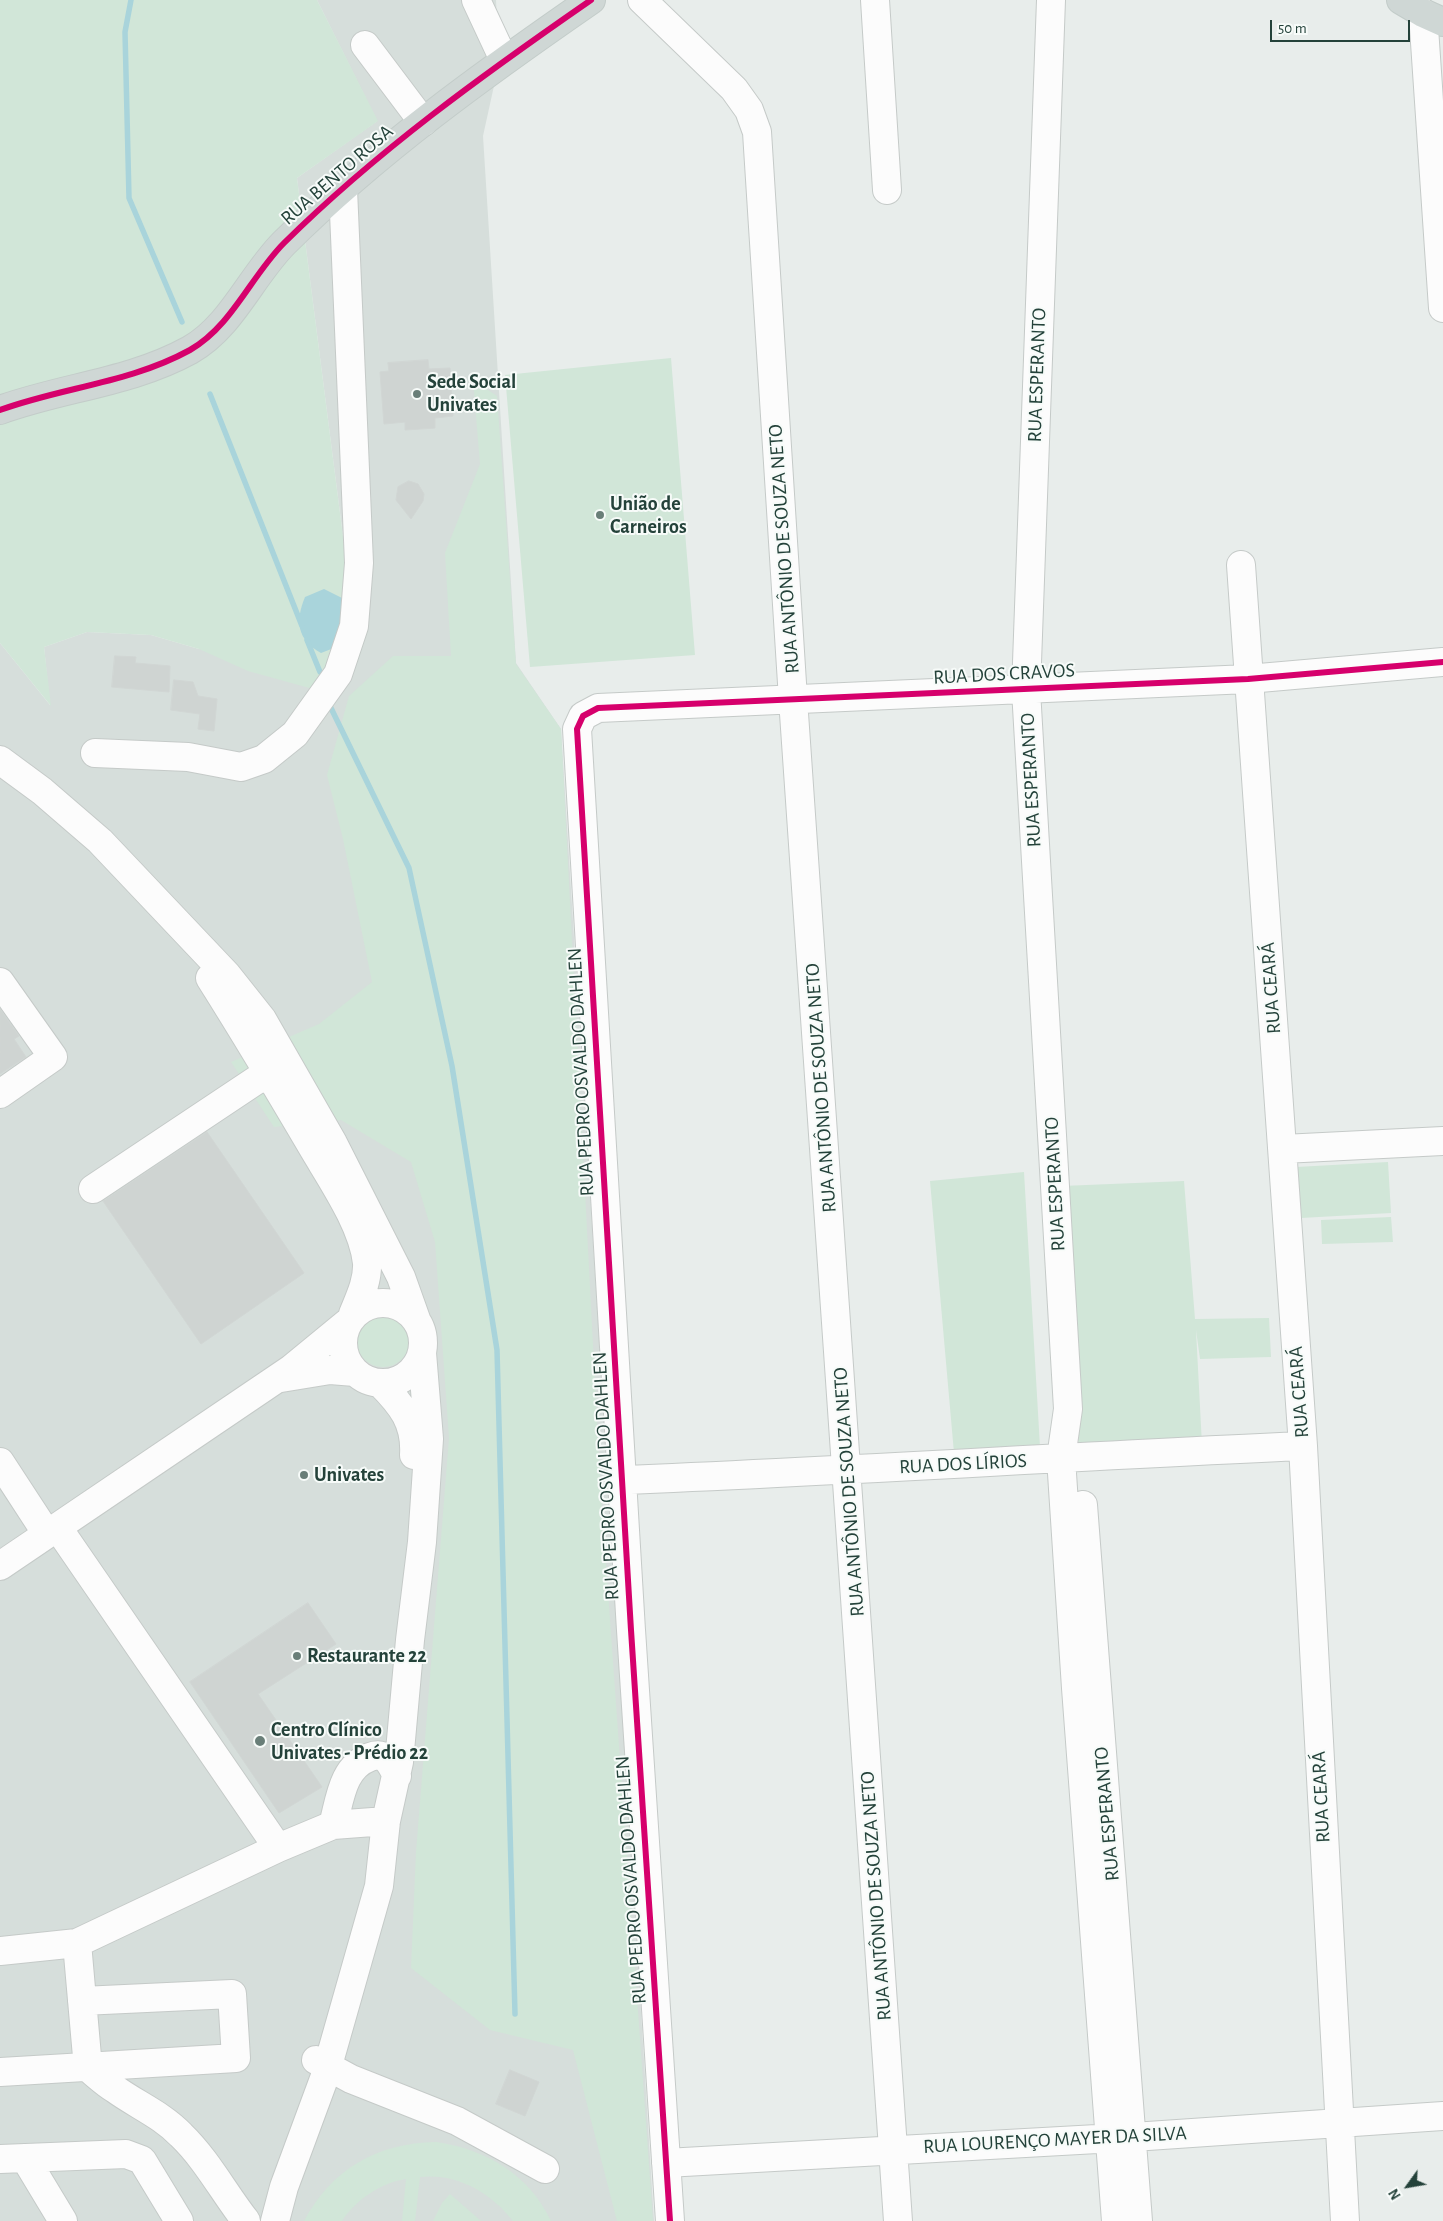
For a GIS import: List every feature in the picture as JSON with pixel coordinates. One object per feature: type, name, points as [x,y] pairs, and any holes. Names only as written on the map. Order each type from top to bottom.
[{"type":"main road","name":"RUA BENTO ROSA","points":[[0,410],[127,377],[192,349],[210,334],[240,302],[282,244],[343,189],[423,122],[504,60],[592,0]]},
{"type":"street","points":[[476,0],[504,60]]},
{"type":"street","name":"RUA ANTÔNIO DE SOUZA NETO","points":[[642,0],[734,89],[749,110],[757,132],[793,699],[848,1471],[898,2221]]},
{"type":"street","points":[[875,0],[887,190]]},
{"type":"street","name":"RUA ESPERANTO","points":[[1051,0],[1026,690],[1086,1688],[1122,2137],[1138,2221]]},
{"type":"street","points":[[1422,12],[1443,308]]},
{"type":"street","points":[[366,45],[423,122]]},
{"type":"street","points":[[95,754],[188,757],[241,767],[264,759],[295,734],[338,674],[354,626],[359,563],[343,189]]},
{"type":"street","name":"RUA CEARÁ","points":[[1241,565],[1284,1148],[1303,1446],[1338,2123],[1345,2221]]},
{"type":"street","name":"RUA DOS CRAVOS","points":[[577,729],[583,716],[598,708],[1248,679],[1443,662]]},
{"type":"street","name":"RUA PEDRO OSVALDO DAHLEN","points":[[577,729],[622,1480],[670,2221]]},
{"type":"street","points":[[0,760],[42,790],[100,841],[227,975],[262,1019],[333,1143],[401,1277],[422,1332],[429,1439],[422,1542],[410,1640],[381,1821],[379,1886],[322,2064],[275,2221]]},
{"type":"street","points":[[170,915],[272,1078],[336,1188],[358,1232],[367,1263],[365,1282],[342,1343],[348,1364],[363,1378],[380,1383],[394,1382],[404,1378],[412,1371],[422,1353]]},
{"type":"street","points":[[0,982],[53,1058],[0,1094]]},
{"type":"street","points":[[93,1189],[258,1079],[272,1078],[302,1087]]},
{"type":"street","points":[[1284,1148],[1443,1141]]},
{"type":"street","points":[[0,1566],[278,1378],[371,1304],[382,1302],[402,1307],[417,1322]]},
{"type":"street","points":[[278,1378],[330,1370],[355,1372]]},
{"type":"street","points":[[380,1383],[406,1414],[415,1437],[410,1544],[390,1766]]},
{"type":"street","name":"RUA DOS LÍRIOS","points":[[622,1480],[848,1471],[1071,1457],[1303,1446]]},
{"type":"street","points":[[0,1462],[52,1531],[278,1848]]},
{"type":"street","points":[[333,1825],[340,1793],[351,1770],[365,1759],[377,1754],[390,1766]]},
{"type":"street","points":[[0,1951],[77,1943],[278,1848],[333,1825],[381,1821]]},
{"type":"street","points":[[77,1943],[88,2068],[116,2090],[149,2109],[181,2135],[205,2163],[232,2210],[246,2221]]},
{"type":"street","points":[[0,2072],[236,2058],[232,1994],[82,2001]]},
{"type":"street","points":[[322,2064],[351,2079],[457,2121],[545,2170]]},
{"type":"street","points":[[261,2221],[322,2064]]},
{"type":"street","name":"RUA LOURENÇO MAYER DA SILVA","points":[[666,2163],[1122,2137],[1443,2116]]},
{"type":"street","name":"RUA ESPERANTO","points":[[1116,2221],[1122,2137]]},
{"type":"street","points":[[12,2158],[126,2154],[137,2157],[142,2160],[179,2221]]},
{"type":"street","points":[[12,2158],[63,2221]]},
{"type":"shaded area","name":"Univates","points":[[317,0],[496,0],[499,63],[483,136],[516,663],[561,729],[654,2221],[0,2221],[0,643],[50,705],[44,647],[87,632],[151,635],[199,649],[351,599],[297,178],[377,121]]},
{"type":"green space","points":[[0,0],[317,0],[378,121],[297,178],[351,599],[344,649],[313,689],[248,671],[199,649],[151,635],[87,632],[44,647],[51,706],[0,643]]},
{"type":"green space","name":"União de Carneiros","points":[[671,358],[695,655],[530,667],[505,375]]},
{"type":"green space","points":[[473,380],[497,396],[516,664],[561,729],[600,1480],[653,2221],[617,2221],[573,2050],[490,2030],[411,1968],[416,1852],[449,1438],[435,1242],[411,1162],[341,1120],[274,1127],[231,1062],[319,1024],[372,982],[343,839],[327,775],[349,696],[393,656],[451,656],[445,553],[480,464]]},
{"type":"green space","points":[[1388,1162],[1391,1213],[1301,1218],[1296,1167]]},
{"type":"green space","points":[[1024,1172],[1040,1447],[954,1453],[930,1181]]},
{"type":"green space","points":[[1184,1181],[1195,1319],[1269,1318],[1271,1357],[1200,1359],[1196,1330],[1202,1445],[1079,1450],[1062,1186]]},
{"type":"green space","points":[[1391,1217],[1393,1242],[1322,1244],[1321,1220]]},
{"type":"green space","points":[[378,1313],[388,1313],[398,1317],[406,1325],[410,1340],[406,1355],[398,1363],[388,1367],[378,1367],[368,1363],[360,1355],[356,1345],[356,1335],[360,1325],[368,1317]]},
{"type":"green space","points":[[436,2142],[472,2151],[504,2166],[531,2190],[542,2204],[551,2221],[513,2221],[494,2201],[472,2187],[447,2178],[420,2177],[415,2221],[402,2221],[406,2179],[387,2184],[369,2194],[354,2206],[342,2221],[304,2221],[328,2187],[358,2162],[394,2147]]},
{"type":"green space","points":[[450,2194],[481,2221],[433,2221],[442,2203]]},
{"type":"water","points":[[324,589],[342,598],[346,614],[339,646],[321,653],[307,642],[300,629],[299,622],[305,597]]},
{"type":"building","name":"Sede Social Univates","points":[[428,360],[429,369],[450,368],[453,416],[435,418],[435,428],[405,430],[405,422],[384,424],[380,372],[389,371],[388,363]]},
{"type":"building","points":[[409,481],[418,484],[424,494],[423,501],[411,519],[396,500],[398,487]]},
{"type":"building","points":[[115,656],[136,657],[135,663],[170,666],[169,692],[112,687]]},
{"type":"building","points":[[174,680],[193,682],[198,696],[217,699],[214,731],[198,729],[200,714],[171,710]]},
{"type":"building","points":[[0,1009],[19,1036],[14,1039],[26,1057],[0,1074]]},
{"type":"building","points":[[207,1132],[304,1273],[201,1344],[103,1201]]},
{"type":"building","name":"Centro Clínico Univates - Prédio 22","points":[[308,1603],[336,1644],[258,1694],[322,1787],[279,1813],[190,1682]]},
{"type":"building","points":[[510,2070],[539,2082],[525,2116],[496,2104]]},
{"type":"waterway","points":[[131,0],[125,32],[129,198],[182,322]]},
{"type":"waterway","points":[[210,394],[302,626]]},
{"type":"waterway","points":[[307,640],[320,672]]},
{"type":"waterway","points":[[330,706],[409,868],[452,1066],[497,1350],[515,2014]]},
{"type":"cycle path","points":[[0,410],[144,370],[190,350],[205,340],[218,328],[261,270],[284,243],[356,177],[471,85],[591,0]]},
{"type":"cycle path","points":[[670,2221],[631,1630],[577,729],[583,716],[598,708],[1248,679],[1443,662]]},
{"type":"place","name":"Sede Social Univates","points":[[417,394]]},
{"type":"place","name":"União de Carneiros","points":[[600,515]]},
{"type":"place","name":"Univates","points":[[304,1475]]},
{"type":"place","name":"Restaurante 22","points":[[297,1656]]},
{"type":"place","name":"Centro Clínico Univates - Prédio 22","points":[[260,1741]]}]
